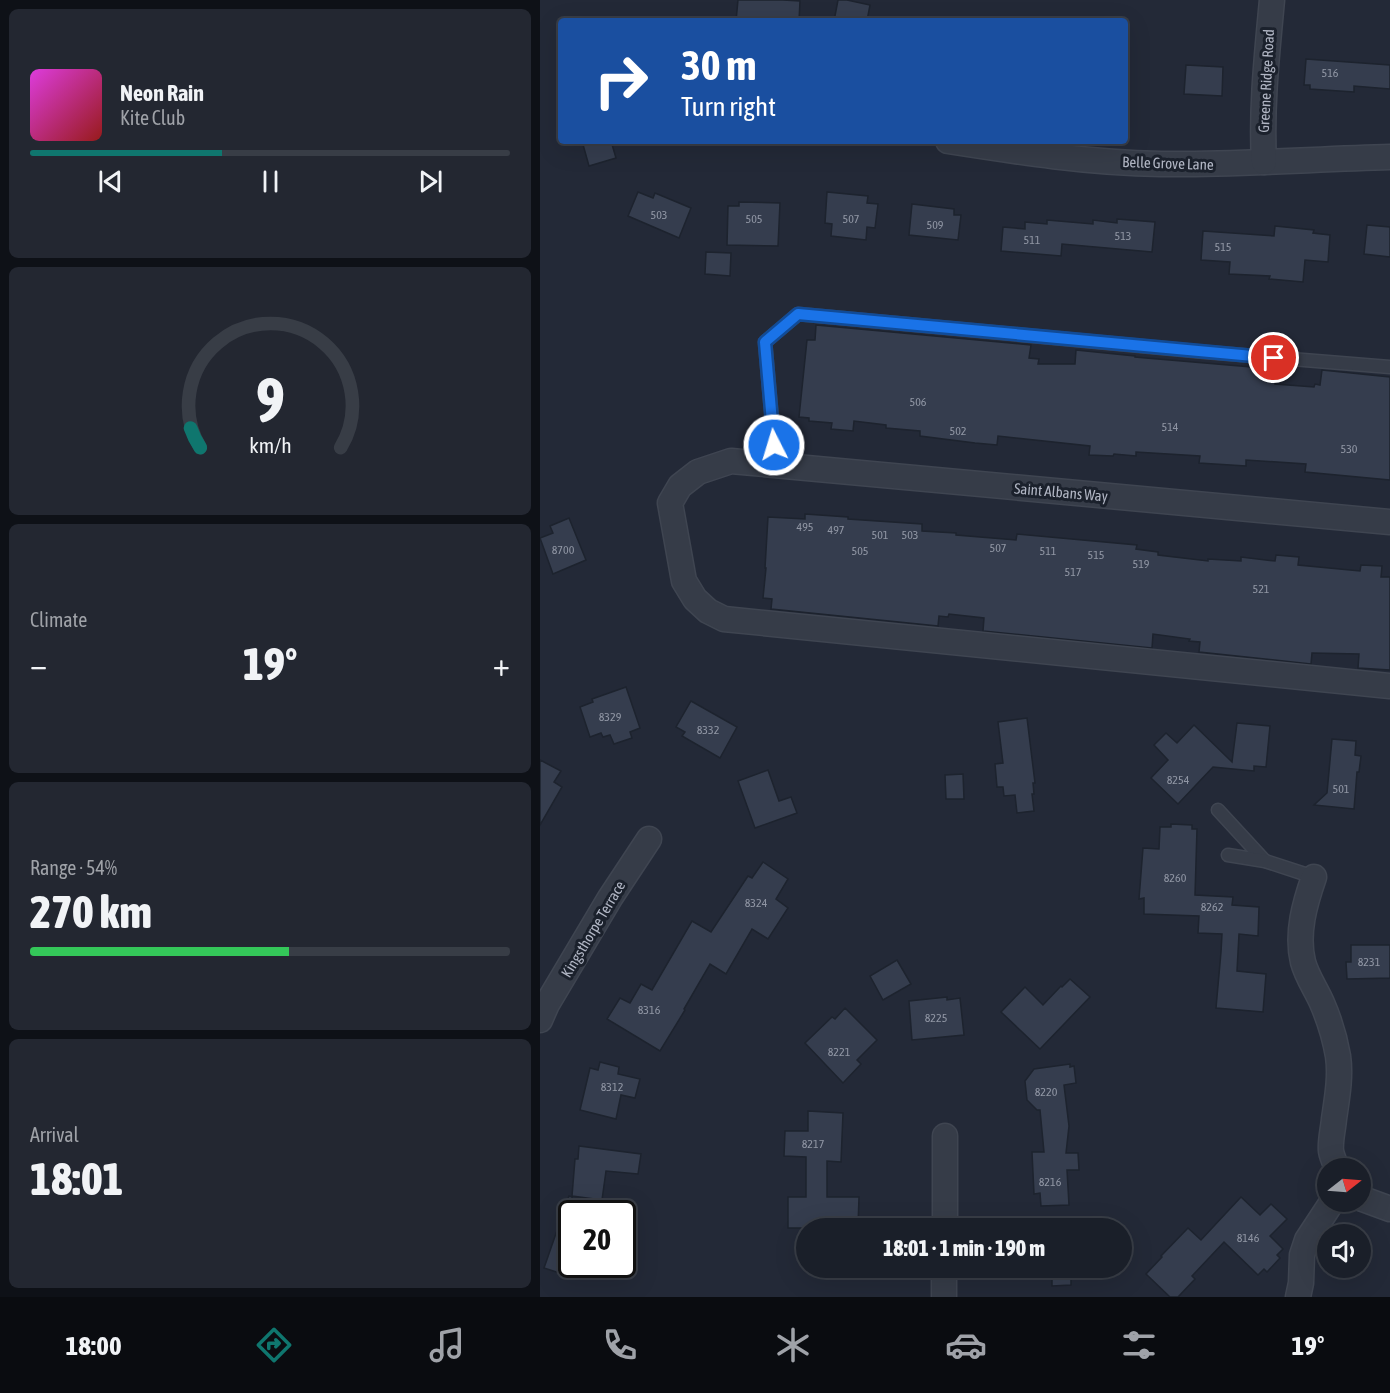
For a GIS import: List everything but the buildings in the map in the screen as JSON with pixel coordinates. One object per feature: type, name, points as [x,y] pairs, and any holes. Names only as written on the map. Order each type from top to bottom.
[{"type":"street","name":"Greene Ridge Road","points":[[1264,162],[1262,133],[1272,0]]},
{"type":"street","name":"Belle Grove Lane","points":[[966,144],[1015,152],[1159,164],[1390,158]]},
{"type":"street","name":"Saint Albans Way","points":[[1390,522],[731,461],[698,472],[680,486],[670,503],[684,581],[695,599],[708,611],[724,619],[1390,686]]},
{"type":"street","name":"Kingsthorpe Terrace","points":[[540,1020],[547,1004],[610,898],[649,839]]},
{"type":"street","points":[[1314,877],[1306,899],[1300,934],[1301,949],[1311,983],[1322,1002],[1338,1056],[1340,1084],[1331,1139],[1333,1158]]},
{"type":"street","points":[[945,1136],[945,1218]]},
{"type":"street","points":[[1371,1202],[1390,1209]]},
{"type":"street","points":[[1298,1297],[1302,1255],[1307,1240],[1325,1212]]},
{"type":"street","points":[[944,1278],[944,1297]]},
{"type":"lane","points":[[776,465],[765,342],[798,314],[1390,367]]},
{"type":"lane","points":[[1218,810],[1265,861]]},
{"type":"lane","points":[[1228,855],[1265,861],[1314,877]]},
{"type":"route","points":[[774,445],[765,342],[798,314],[1274,358]]}]
